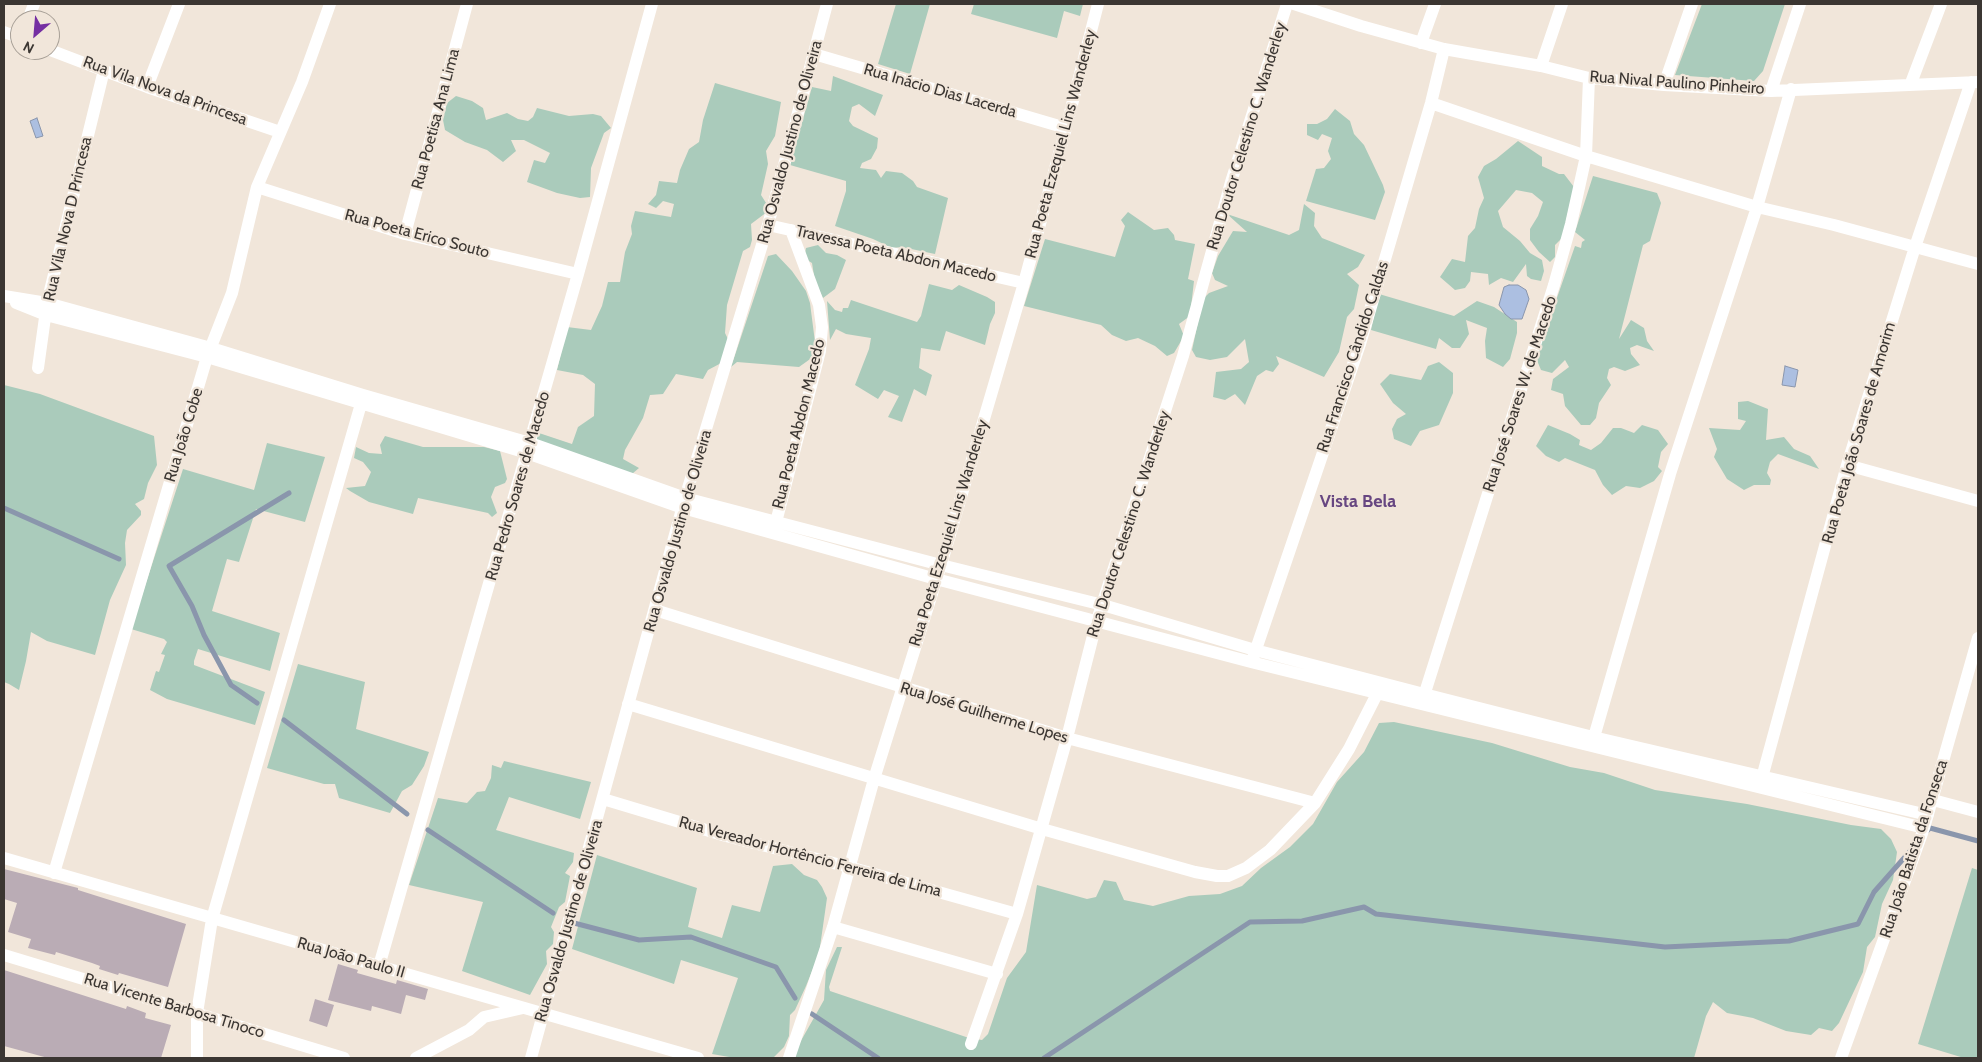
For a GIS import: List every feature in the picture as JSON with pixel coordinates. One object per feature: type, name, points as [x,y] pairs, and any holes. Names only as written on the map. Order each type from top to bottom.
[{"type":"street","points":[[148,87],[179,4]]},
{"type":"street","name":"Rua João Cobe","points":[[54,873],[209,353],[232,294],[258,187],[302,82],[330,4]]},
{"type":"street","name":"Rua Poetisa Ana Lima","points":[[405,234],[468,4]]},
{"type":"street","name":"Rua Pedro Soares de Macedo","points":[[379,966],[529,448],[652,4]]},
{"type":"street","name":"Rua Osvaldo Justino de Oliveira","points":[[531,1058],[542,1012],[604,800],[628,704],[684,503],[768,225],[827,4]]},
{"type":"street","name":"Rua Poeta Ezequiel Lins Wanderley","points":[[789,1058],[833,927],[874,779],[941,565],[1024,283],[1098,4]]},
{"type":"street","name":"Rua Doutor Celestino C. Wanderley","points":[[972,1044],[1017,914],[1067,738],[1097,620],[1183,356],[1231,182],[1287,4]]},
{"type":"street","points":[[1421,42],[1435,4]]},
{"type":"street","points":[[1541,66],[1562,4]]},
{"type":"street","points":[[1664,85],[1692,4]]},
{"type":"street","points":[[1772,91],[1800,4]]},
{"type":"street","points":[[1911,83],[1941,4]]},
{"type":"street","name":"Rua Nival Paulino Pinheiro","points":[[1299,5],[1361,26],[1444,49],[1541,66],[1589,78],[1664,85],[1772,91],[1911,83],[1975,82]]},
{"type":"street","name":"Rua Francisco Cândido Caldas","points":[[1251,662],[1360,344],[1431,103],[1444,49]]},
{"type":"street","name":"Rua Vila Nova da Princesa","points":[[60,54],[148,87],[280,132]]},
{"type":"street","name":"Rua Inácio Dias Lacerda","points":[[814,54],[1066,128]]},
{"type":"street","name":"Rua Vila Nova D Princesa","points":[[38,368],[46,309],[104,70]]},
{"type":"street","name":"Rua José Soares W. de Macedo","points":[[1423,699],[1554,284],[1571,224],[1586,156],[1589,78]]},
{"type":"street","name":"Rua Poeta João Soares de Amorim","points":[[1761,783],[1848,465],[1915,247],[1975,82]]},
{"type":"street","points":[[1592,742],[1670,474],[1757,207],[1791,89]]},
{"type":"street","points":[[1431,103],[1586,156],[1757,207],[1834,225],[1978,264]]},
{"type":"street","name":"Rua Poeta Erico Souto","points":[[258,187],[405,234],[578,274]]},
{"type":"street","name":"Travessa Poeta Abdon Macedo","points":[[768,225],[1024,283]]},
{"type":"street","name":"Rua Poeta Abdon Macedo","points":[[774,527],[820,351],[822,327],[819,305],[791,230]]},
{"type":"street","points":[[4,297],[209,353],[362,400],[529,448],[684,503],[774,527],[941,565],[1103,605],[1380,688],[1761,783],[1924,828]]},
{"type":"street","points":[[197,1058],[197,1013],[212,918],[362,400]]},
{"type":"street","points":[[1848,465],[1978,501]]},
{"type":"street","points":[[774,527],[936,579],[1251,662],[1380,688]]},
{"type":"street","name":"Rua José Guilherme Lopes","points":[[655,610],[1067,738],[1315,803]]},
{"type":"street","name":"Rua João Batista da Fonseca","points":[[1841,1058],[1924,828],[1978,638]]},
{"type":"street","points":[[628,704],[1042,829],[1194,872],[1228,876],[1246,868],[1270,850],[1315,803],[1349,748],[1380,688]]},
{"type":"street","points":[[1761,783],[1928,815]]},
{"type":"street","name":"Rua Vereador Hortêncio Ferreira de Lima","points":[[604,800],[726,836],[849,867],[1017,914]]},
{"type":"street","points":[[1933,800],[1978,812]]},
{"type":"street","name":"Rua João Paulo II","points":[[4,858],[698,1058]]},
{"type":"street","points":[[833,927],[997,974]]},
{"type":"street","name":"Rua Vicente Barbosa Tinoco","points":[[4,955],[344,1058]]},
{"type":"street","points":[[416,1058],[469,1030],[484,1016],[526,1008]]},
{"type":"green space","points":[[896,4],[930,4],[910,74],[878,64]]},
{"type":"green space","points":[[974,4],[1083,4],[1080,16],[1064,11],[1057,38],[971,14]]},
{"type":"green space","points":[[1702,4],[1785,4],[1763,71],[1754,81],[1675,75]]},
{"type":"green space","points":[[833,76],[883,95],[875,116],[859,104],[852,107],[849,121],[853,126],[878,138],[877,148],[871,159],[862,163],[860,168],[876,170],[881,178],[886,171],[902,173],[913,181],[917,187],[948,198],[935,254],[902,247],[892,248],[873,239],[835,226],[846,191],[846,181],[790,165],[812,87],[831,91]]},
{"type":"green space","points":[[715,83],[781,102],[775,136],[766,151],[768,164],[761,195],[768,206],[767,212],[751,224],[752,240],[750,247],[743,251],[727,305],[725,333],[728,339],[725,361],[708,370],[703,379],[676,374],[663,394],[650,395],[643,418],[625,450],[623,459],[639,468],[632,474],[533,450],[534,436],[539,433],[572,444],[578,427],[594,416],[595,384],[583,375],[557,370],[567,327],[591,330],[602,306],[608,282],[620,282],[625,252],[632,234],[631,226],[635,211],[671,217],[674,204],[663,201],[656,208],[648,204],[656,195],[659,181],[677,183],[689,149],[699,142],[703,120]]},
{"type":"green space","points":[[456,96],[472,101],[483,108],[486,120],[507,113],[518,119],[528,121],[533,117],[537,108],[569,116],[593,114],[601,116],[611,128],[604,133],[591,168],[590,197],[580,198],[557,193],[527,182],[534,160],[545,163],[550,153],[524,140],[511,140],[516,151],[503,162],[487,150],[465,142],[445,130],[443,120],[447,103]]},
{"type":"green space","points":[[1335,109],[1350,121],[1354,134],[1364,145],[1383,185],[1385,192],[1375,220],[1306,201],[1316,169],[1324,168],[1331,159],[1328,151],[1332,138],[1322,134],[1318,140],[1307,135],[1307,124],[1317,124],[1327,119]]},
{"type":"green space","points":[[1518,141],[1542,157],[1542,166],[1559,174],[1564,174],[1574,187],[1562,238],[1555,245],[1555,257],[1550,262],[1530,240],[1530,229],[1538,216],[1543,202],[1532,193],[1516,190],[1498,211],[1503,227],[1520,241],[1530,253],[1542,260],[1544,271],[1541,281],[1527,276],[1526,264],[1513,282],[1501,278],[1489,285],[1488,274],[1471,272],[1470,281],[1465,288],[1455,290],[1440,277],[1452,259],[1465,262],[1468,236],[1475,228],[1479,209],[1484,198],[1478,177],[1484,166]]},
{"type":"green space","points":[[1593,176],[1657,193],[1661,203],[1650,241],[1643,245],[1619,339],[1631,320],[1644,328],[1647,341],[1654,351],[1637,345],[1630,348],[1631,354],[1640,365],[1625,371],[1614,367],[1609,369],[1607,378],[1611,385],[1599,403],[1596,418],[1590,425],[1581,425],[1565,406],[1563,394],[1551,390],[1553,379],[1569,367],[1565,360],[1552,373],[1541,370],[1536,358],[1575,246],[1581,248],[1582,242],[1585,240],[1575,232]]},
{"type":"green space","points":[[1304,204],[1315,213],[1314,226],[1322,238],[1365,255],[1358,267],[1347,274],[1359,285],[1354,309],[1347,317],[1339,352],[1324,377],[1276,356],[1279,364],[1273,372],[1266,370],[1257,376],[1245,405],[1235,394],[1225,400],[1213,397],[1216,372],[1241,369],[1249,362],[1245,339],[1227,357],[1210,360],[1196,357],[1192,350],[1203,299],[1209,293],[1228,286],[1215,280],[1212,273],[1218,256],[1233,231],[1247,232],[1227,214],[1289,235],[1299,230]]},
{"type":"green space","points":[[1128,212],[1154,230],[1168,228],[1174,235],[1175,240],[1195,244],[1188,279],[1194,281],[1190,316],[1179,324],[1184,336],[1174,353],[1167,356],[1155,346],[1138,338],[1126,341],[1112,335],[1101,325],[1024,306],[1045,239],[1115,257],[1125,226],[1121,220]]},
{"type":"green space","points":[[818,245],[826,253],[837,255],[846,260],[835,289],[823,298],[815,282],[812,263],[804,258],[806,248]]},
{"type":"green space","points":[[776,254],[792,271],[806,291],[810,303],[815,342],[813,357],[799,367],[737,362],[731,367],[768,256]]},
{"type":"green space","points":[[929,284],[952,290],[959,285],[987,297],[995,302],[995,313],[985,345],[946,331],[940,351],[921,348],[919,368],[932,375],[926,396],[914,389],[902,422],[888,417],[899,396],[884,390],[878,399],[855,385],[869,349],[871,338],[846,334],[836,329],[830,340],[827,301],[835,310],[842,312],[843,308],[848,308],[851,300],[917,322],[921,316]]},
{"type":"green space","points":[[1379,294],[1454,316],[1477,301],[1494,307],[1517,322],[1517,333],[1510,359],[1503,367],[1486,358],[1485,341],[1487,328],[1466,320],[1469,334],[1460,348],[1452,348],[1439,338],[1436,349],[1371,330]]},
{"type":"green space","points":[[1439,362],[1453,373],[1453,393],[1439,425],[1420,431],[1411,446],[1394,439],[1392,429],[1397,419],[1406,414],[1393,403],[1380,384],[1390,374],[1421,380],[1428,366]]},
{"type":"green space","points":[[4,385],[40,394],[154,436],[157,465],[148,483],[144,499],[135,504],[141,511],[141,515],[127,530],[125,543],[126,565],[110,600],[95,655],[47,641],[31,632],[19,690],[4,682]]},
{"type":"green space","points":[[1748,401],[1768,409],[1766,440],[1784,437],[1794,449],[1810,456],[1819,469],[1778,454],[1770,462],[1767,473],[1771,480],[1770,485],[1754,485],[1744,490],[1727,479],[1714,457],[1717,449],[1709,428],[1740,430],[1746,421],[1738,419],[1738,402]]},
{"type":"green space","points":[[1548,425],[1570,434],[1580,440],[1579,445],[1591,450],[1601,443],[1613,428],[1621,428],[1634,433],[1642,425],[1658,430],[1668,444],[1661,452],[1658,467],[1662,471],[1654,481],[1640,488],[1626,486],[1612,495],[1603,485],[1595,470],[1565,458],[1559,462],[1546,456],[1536,446]]},
{"type":"green space","points":[[385,436],[423,447],[484,447],[500,451],[507,479],[505,483],[495,487],[491,497],[497,513],[492,517],[488,513],[418,498],[413,514],[369,502],[350,491],[346,488],[365,486],[371,472],[363,462],[354,458],[356,447],[369,453],[382,454],[380,445]]},
{"type":"green space","points":[[267,443],[325,457],[305,522],[256,509],[239,562],[227,559],[212,611],[280,633],[270,671],[198,649],[194,661],[194,665],[265,692],[255,725],[167,699],[150,690],[156,671],[159,672],[165,655],[161,654],[167,642],[164,639],[131,629],[183,469],[254,490]]},
{"type":"green space","points":[[298,664],[365,682],[356,729],[429,752],[424,766],[412,785],[402,791],[390,813],[339,798],[335,784],[324,784],[267,768]]},
{"type":"green space","points":[[1394,722],[1492,743],[1570,767],[1604,773],[1655,790],[1747,804],[1851,825],[1881,829],[1891,839],[1897,852],[1893,880],[1882,904],[1875,937],[1867,947],[1863,972],[1839,1023],[1832,1031],[1819,1028],[1811,1035],[1786,1031],[1753,1018],[1727,1013],[1713,1002],[1706,1016],[1694,1058],[795,1058],[798,1046],[824,1000],[826,970],[837,947],[842,947],[829,987],[830,991],[969,1038],[982,1040],[988,1034],[1007,978],[1026,952],[1037,885],[1087,899],[1096,897],[1104,880],[1116,882],[1124,900],[1153,906],[1189,896],[1220,894],[1242,886],[1261,868],[1290,847],[1313,824],[1337,782],[1364,752],[1379,723]]},
{"type":"green space","points":[[504,761],[591,782],[580,819],[509,797],[496,830],[574,853],[573,862],[565,873],[570,876],[565,902],[559,907],[551,927],[554,932],[553,944],[546,951],[547,964],[530,995],[462,971],[483,902],[409,885],[438,798],[467,803],[477,792],[485,791],[491,778],[492,765],[501,768]]},
{"type":"green space","points":[[597,855],[697,888],[688,927],[722,938],[732,905],[760,912],[773,866],[792,864],[804,875],[817,880],[827,898],[819,954],[795,1010],[790,1015],[789,1036],[784,1047],[773,1058],[735,1058],[712,1054],[738,978],[681,960],[674,984],[572,949]]},
{"type":"green space","points":[[1972,868],[1978,870],[1978,1058],[1964,1058],[1918,1044]]},
{"type":"water","points":[[37,118],[43,136],[36,138],[30,121]]},
{"type":"water","points":[[1518,285],[1526,290],[1529,299],[1522,319],[1511,319],[1499,305],[1504,287]]},
{"type":"water","points":[[1785,366],[1798,370],[1795,387],[1782,385]]},
{"type":"building","points":[[4,869],[78,888],[78,890],[186,924],[168,987],[119,973],[118,975],[99,969],[100,966],[92,963],[56,952],[55,955],[28,948],[31,939],[8,932],[17,903],[4,899]]},
{"type":"building","points":[[338,964],[358,970],[357,973],[396,984],[397,980],[428,989],[425,1000],[406,995],[401,1014],[372,1006],[371,1011],[328,1000]]},
{"type":"building","points":[[4,970],[126,1009],[127,1006],[146,1013],[145,1018],[171,1025],[161,1058],[48,1058],[4,1046]]},
{"type":"building","points":[[315,999],[334,1005],[327,1027],[309,1021]]},
{"type":"waterway","points":[[257,703],[231,685],[204,635],[192,606],[169,566],[289,493]]},
{"type":"waterway","points":[[4,508],[119,559]]},
{"type":"waterway","points":[[284,720],[407,814]]},
{"type":"waterway","points":[[1927,831],[1930,828],[1978,841]]},
{"type":"waterway","points":[[428,830],[553,913]]},
{"type":"waterway","points":[[1044,1058],[1250,922],[1302,921],[1364,907],[1376,914],[1665,947],[1789,941],[1858,924],[1874,892],[1912,849]]},
{"type":"waterway","points":[[574,923],[639,940],[691,937],[776,967],[795,998]]},
{"type":"waterway","points":[[812,1014],[878,1058]]},
{"type":"district","name":"Vista Bela","points":[[1358,502]]}]
